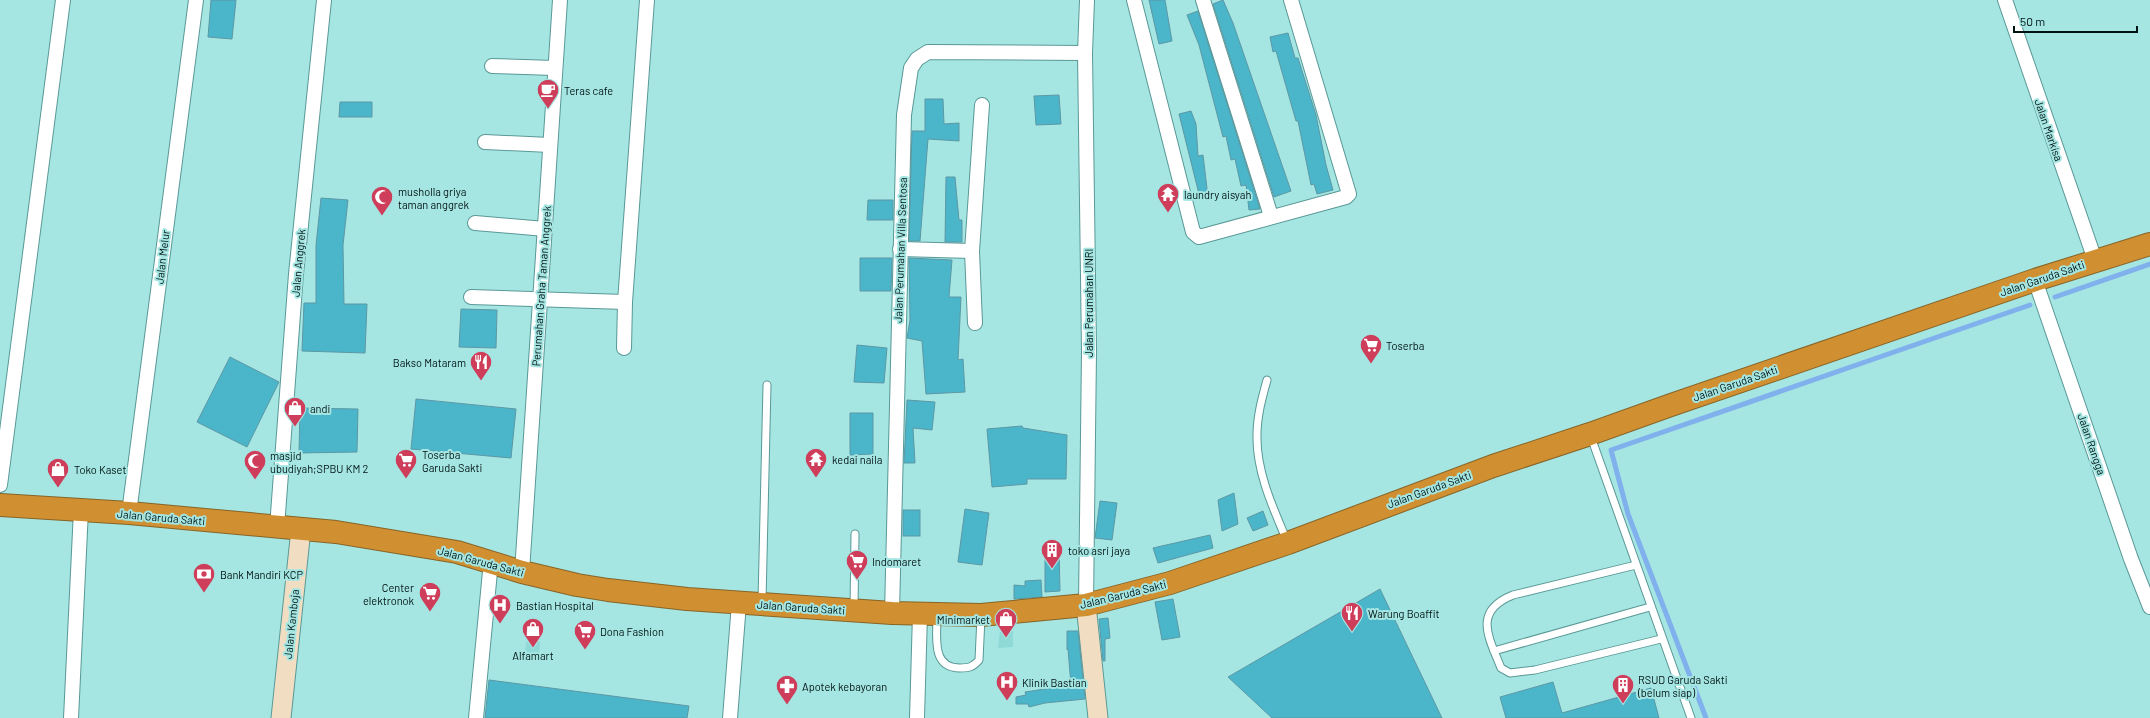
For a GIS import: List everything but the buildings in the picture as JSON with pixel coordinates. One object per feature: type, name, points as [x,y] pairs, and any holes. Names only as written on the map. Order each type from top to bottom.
[{"type":"highway","name":"Jalan Garuda Sakti","points":[[0,504],[336,532],[419,544],[491,561],[522,572],[608,590],[739,603],[892,613],[981,615],[1086,605],[1170,583],[1288,543],[1485,468],[1590,434],[1671,404],[2035,280],[2150,244]]},
{"type":"street","points":[[0,485],[64,0]]},
{"type":"street","name":"Jalan Melur","points":[[129,514],[196,0]]},
{"type":"street","name":"Jalan Anggrek","points":[[277,527],[296,274],[324,0]]},
{"type":"street","name":"Perumahan Graha Taman Anggrek","points":[[522,572],[560,0]]},
{"type":"street","points":[[624,348],[625,302],[646,0]]},
{"type":"street","name":"Jalan Perumahan UNRI","points":[[1086,605],[1088,343],[1085,53],[1087,0]]},
{"type":"street","points":[[1134,0],[1194,234],[1199,237],[1271,216],[1346,198],[1350,193],[1291,0]]},
{"type":"street","points":[[1203,0],[1271,216]]},
{"type":"street","name":"Jalan Markisa","points":[[2005,0],[2095,260]]},
{"type":"street","name":"Jalan Perumahan Villa Sentosa","points":[[892,613],[904,115],[911,68],[917,59],[928,52],[1085,53]]},
{"type":"street","points":[[492,66],[555,68]]},
{"type":"street","points":[[975,323],[972,251],[982,105]]},
{"type":"street","points":[[485,142],[550,145]]},
{"type":"street","points":[[475,223],[545,229]]},
{"type":"street","points":[[900,249],[972,251]]},
{"type":"street","name":"Jalan Rangga","points":[[2035,280],[2131,559],[2150,608]]},
{"type":"street","points":[[471,297],[541,298],[625,302]]},
{"type":"street","points":[[70,718],[81,510]]},
{"type":"street","name":"Jalan Kamboja","points":[[281,718],[300,529]]},
{"type":"street","points":[[476,718],[491,561]]},
{"type":"street","points":[[730,718],[739,603]]},
{"type":"street","points":[[1086,605],[1098,718]]},
{"type":"street","points":[[917,718],[929,614]]},
{"type":"lane","points":[[1267,380],[1259,413],[1257,450],[1260,465],[1274,508],[1288,543]]},
{"type":"lane","points":[[762,604],[767,385]]},
{"type":"lane","points":[[1590,434],[1661,639],[1691,718]]},
{"type":"lane","points":[[854,534],[854,610]]},
{"type":"lane","points":[[1636,565],[1513,595],[1498,602],[1490,611],[1487,618],[1494,652],[1500,668],[1507,672],[1514,672],[1535,670],[1661,639]]},
{"type":"lane","points":[[1494,652],[1650,607]]},
{"type":"lane","points":[[929,614],[942,661],[951,668],[969,668],[979,660],[981,615]]},
{"type":"shaded area","name":"Minimarket","points":[[1000,630],[1013,631],[1013,647],[998,648]]},
{"type":"shaded area","name":"Alfamart","points":[[527,640],[540,642],[539,657],[524,655]]},
{"type":"waterway","points":[[2055,297],[2150,264]]},
{"type":"waterway","points":[[1706,718],[1628,514],[1611,450],[2030,305]]},
{"type":"place","name":"Teras cafe","points":[[548,110]]},
{"type":"place","name":"laundry aisyah","points":[[1168,214]]},
{"type":"place","name":"musholla griya taman anggrek","points":[[382,216]]},
{"type":"place","name":"Toserba","points":[[1371,364]]},
{"type":"place","name":"Bakso Mataram","points":[[481,382]]},
{"type":"place","name":"andi","points":[[295,428]]},
{"type":"place","name":"kedai naila","points":[[816,478]]},
{"type":"place","name":"masjid ubudiyah;SPBU KM 2","points":[[255,480]]},
{"type":"place","name":"Toserba Garuda Sakti","points":[[406,480]]},
{"type":"place","name":"Toko Kaset","points":[[58,488]]},
{"type":"place","name":"toko asri jaya","points":[[1052,570]]},
{"type":"place","name":"Indomaret","points":[[857,580]]},
{"type":"place","name":"Bank Mandiri KCP","points":[[204,594]]},
{"type":"place","name":"Center elektronok","points":[[430,612]]},
{"type":"place","name":"Bastian Hospital","points":[[500,624]]},
{"type":"place","name":"Warung Boaffit","points":[[1352,632]]},
{"type":"place","name":"Minimarket","points":[[1006,638]]},
{"type":"place","name":"Alfamart","points":[[533,648]]},
{"type":"place","name":"Dona Fashion","points":[[585,650]]},
{"type":"place","name":"Klinik Bastian","points":[[1007,702]]},
{"type":"place","name":"RSUD Garuda Sakti (belum siap)","points":[[1623,704]]},
{"type":"place","name":"Apotek kebayoran","points":[[787,706]]}]
